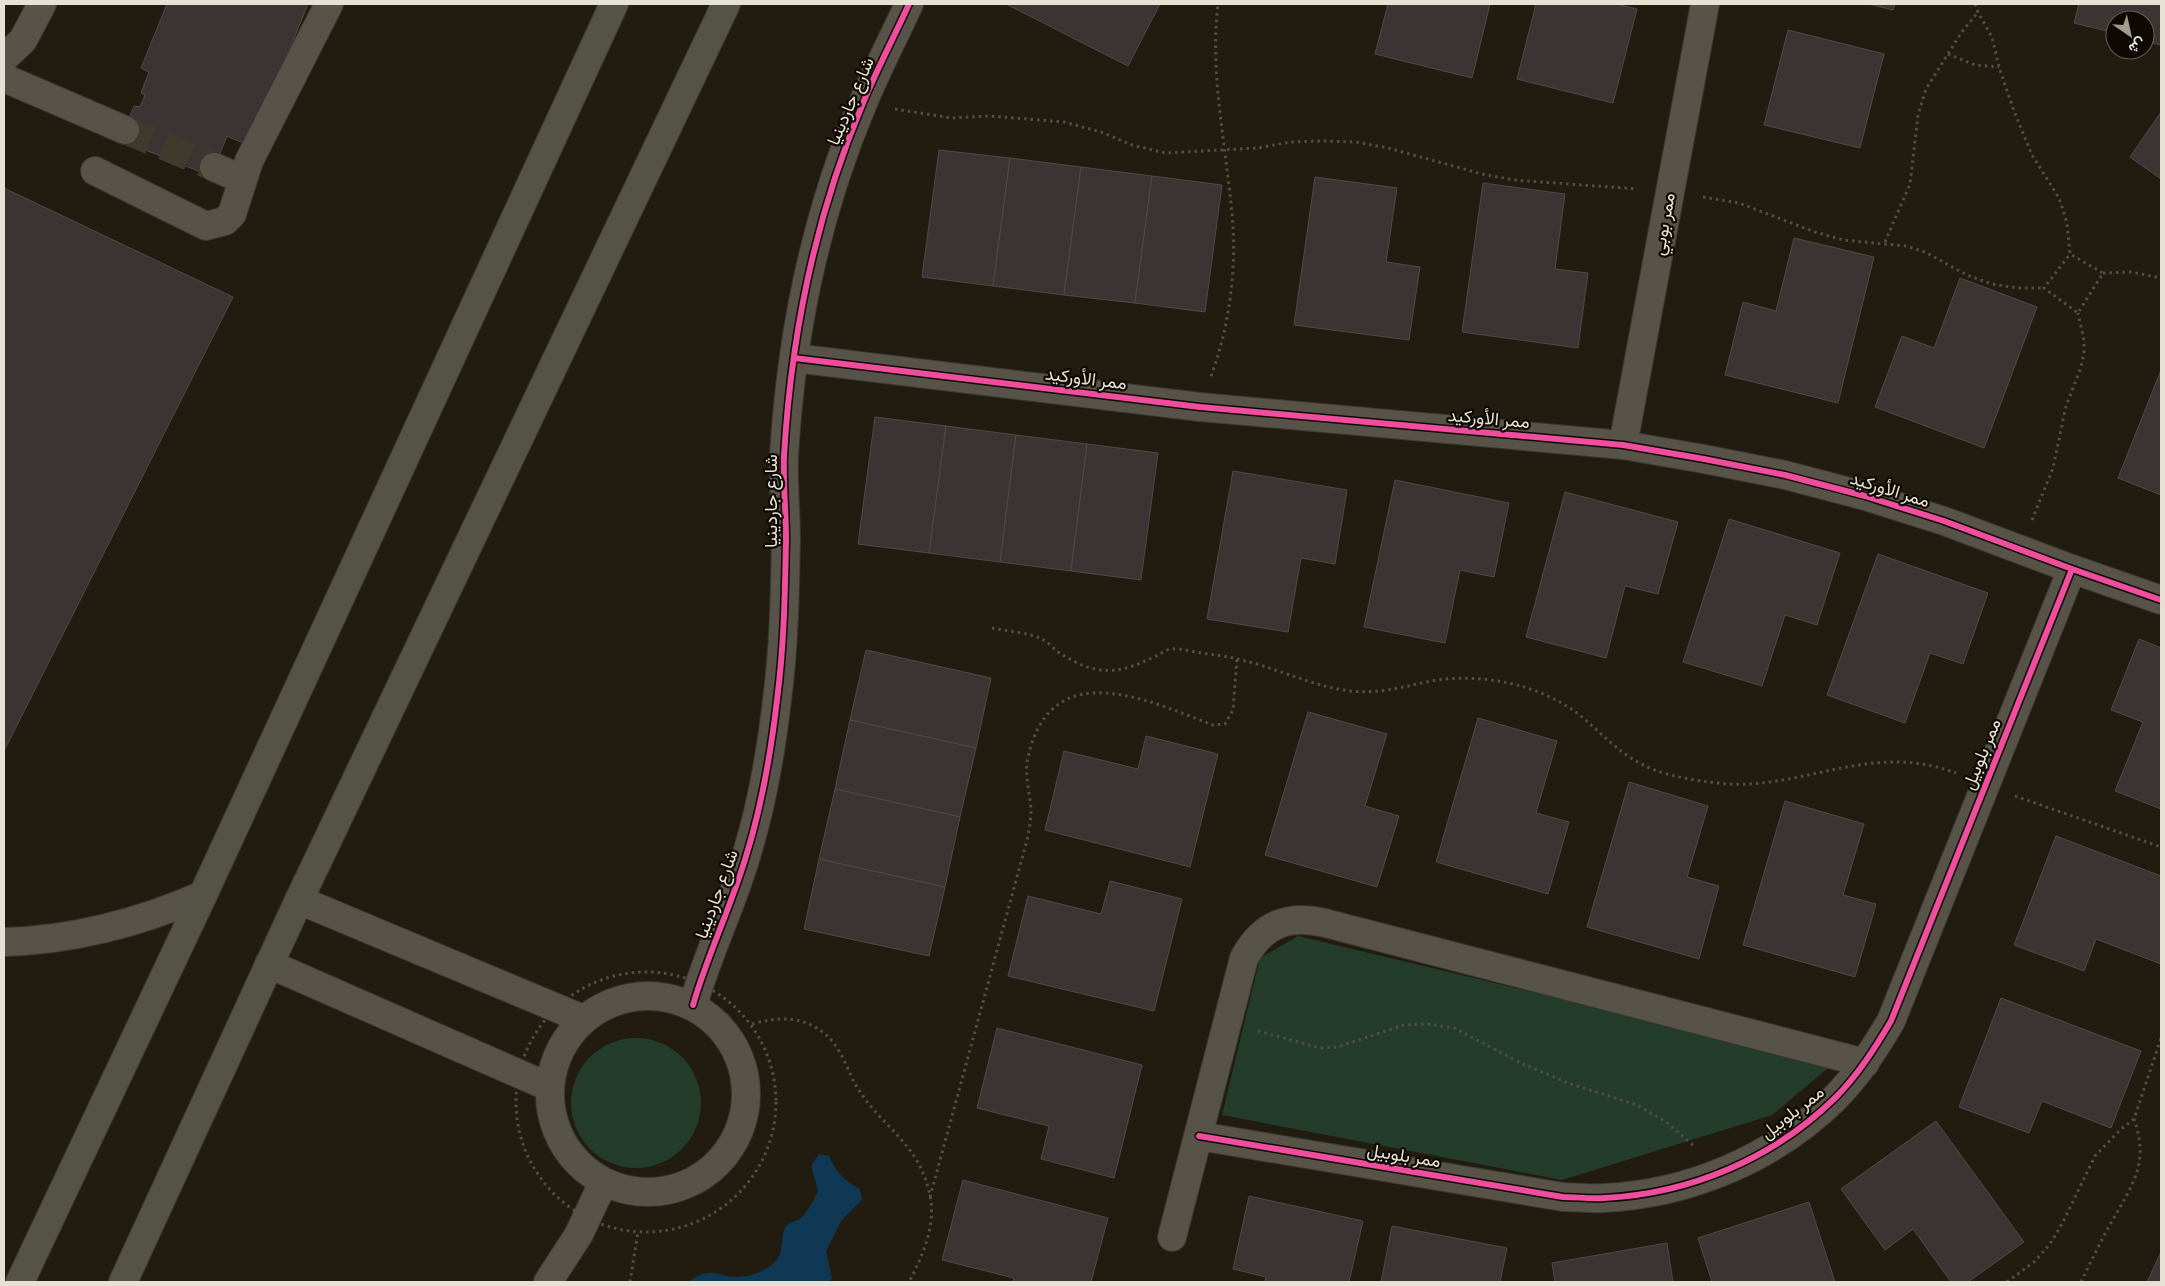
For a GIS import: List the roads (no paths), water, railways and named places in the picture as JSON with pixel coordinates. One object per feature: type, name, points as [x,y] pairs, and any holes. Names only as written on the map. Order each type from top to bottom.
[{"type":"main road","points":[[20,1282],[203,895],[614,4]]},
{"type":"main road","points":[[123,1282],[299,900],[726,4]]},
{"type":"street","points":[[4,58],[23,40],[42,4]]},
{"type":"street","points":[[95,171],[206,226],[216,225],[225,221],[232,214],[249,161],[329,4]]},
{"type":"street","name":"شارع جاردينيا","points":[[697,994],[747,854],[765,779],[776,708],[784,620],[784,460],[794,358],[805,293],[820,228],[840,165],[863,103],[909,4]]},
{"type":"street","name":"ممر بوبي","points":[[1623,445],[1705,4]]},
{"type":"street","points":[[4,78],[125,130]]},
{"type":"street","points":[[214,167],[242,179]]},
{"type":"street","name":"ممر الأوركيد","points":[[794,358],[1200,408],[1623,445],[1704,459],[1785,475],[1865,496],[1944,520],[2072,569],[2161,600]]},
{"type":"street","name":"ممر بلوبيل","points":[[1199,1136],[1563,1196],[1604,1198],[1645,1194],[1685,1186],[1724,1172],[1764,1152],[1802,1127],[1836,1097],[1865,1063],[1891,1022],[2072,569]]},
{"type":"street","points":[[4,942],[31,942],[75,936],[119,926],[162,913],[203,895]]},
{"type":"street","points":[[299,900],[584,1019]]},
{"type":"street","points":[[1172,1237],[1244,958],[1252,944],[1263,932],[1278,924],[1293,920],[1309,920],[1865,1063]]},
{"type":"street","points":[[269,964],[519,1072],[549,1087]]},
{"type":"street","points":[[697,994],[740,1055],[748,1089],[743,1123],[728,1154],[702,1178],[670,1191],[636,1193],[603,1183],[572,1159],[554,1125],[549,1087],[560,1050],[584,1019],[618,1000],[656,995],[697,994]]},
{"type":"street","points":[[548,1282],[558,1269],[587,1218],[603,1183]]},
{"type":"water","points":[[819,1154],[829,1156],[841,1176],[860,1189],[862,1200],[841,1221],[826,1251],[832,1278],[829,1282],[688,1282],[697,1276],[712,1273],[737,1277],[751,1275],[763,1271],[773,1264],[777,1260],[782,1247],[783,1233],[786,1227],[805,1214],[818,1191],[811,1166]]},
{"type":"tunnel","points":[[125,130],[214,167]]}]
